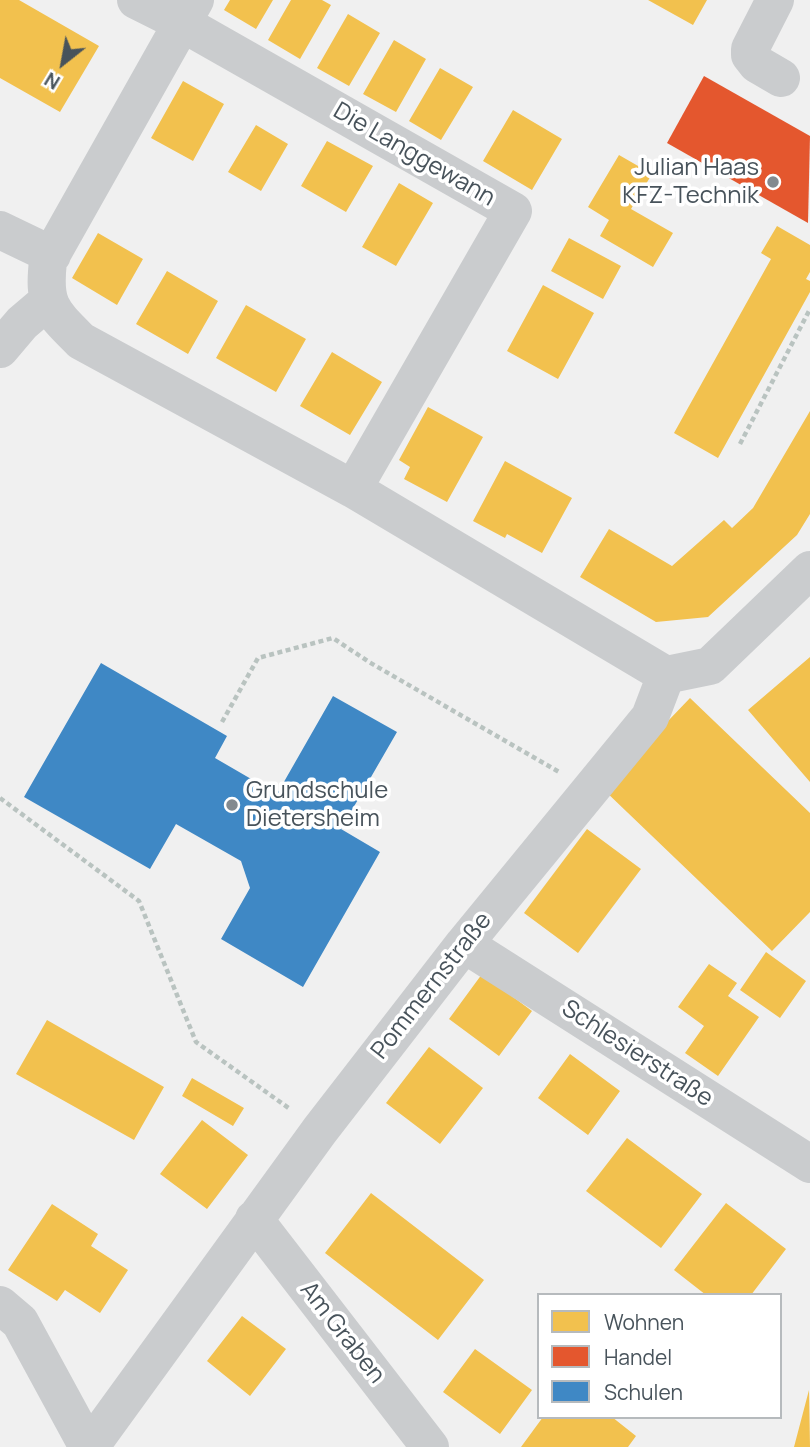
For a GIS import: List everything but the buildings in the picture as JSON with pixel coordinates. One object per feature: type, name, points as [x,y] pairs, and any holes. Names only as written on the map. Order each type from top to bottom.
[{"type":"street","name":"Die Langgewann","points":[[136,0],[189,12],[513,211],[353,489]]},
{"type":"street","points":[[775,0],[750,49],[750,55],[757,64],[781,78]]},
{"type":"street","points":[[189,12],[48,261],[45,288],[53,313],[81,341],[353,489],[666,675],[710,666],[810,570]]},
{"type":"street","points":[[0,230],[52,255]]},
{"type":"street","points":[[0,349],[22,323],[49,300]]},
{"type":"street","name":"Pommernstraße","points":[[89,1447],[320,1130],[464,944],[650,717],[666,675]]},
{"type":"street","name":"Schlesierstraße","points":[[464,944],[810,1164]]},
{"type":"street","name":"Am Graben","points":[[254,1219],[429,1447]]},
{"type":"street","points":[[0,1305],[20,1322],[89,1447]]},
{"type":"path","points":[[740,443],[810,309]]},
{"type":"path","points":[[222,722],[258,658],[333,638],[369,662],[590,790]]},
{"type":"path","points":[[0,799],[139,901],[196,1042],[320,1130]]},
{"type":"place","name":"Julian Haas KFZ-Technik","points":[[773,182]]},
{"type":"place","name":"Grundschule Dietersheim","points":[[232,805]]}]
